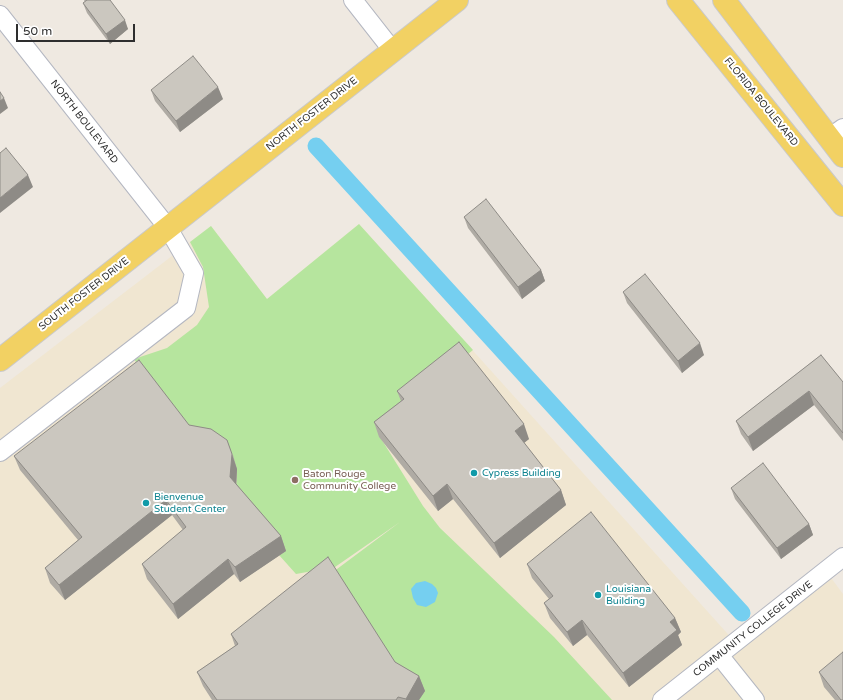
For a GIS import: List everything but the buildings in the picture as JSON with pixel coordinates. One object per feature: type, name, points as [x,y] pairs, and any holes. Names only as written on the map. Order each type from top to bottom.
[{"type":"main road","name":"NORTH FOSTER DRIVE","points":[[168,228],[457,0]]},
{"type":"main road","name":"FLORIDA BOULEVARD","points":[[678,0],[843,205]]},
{"type":"main road","points":[[724,0],[836,133],[843,156]]},
{"type":"main road","name":"SOUTH FOSTER DRIVE","points":[[0,360],[168,228]]},
{"type":"street","points":[[353,0],[393,51]]},
{"type":"street","name":"NORTH BOULEVARD","points":[[0,15],[168,228],[194,273],[186,308],[0,452]]},
{"type":"street","name":"COMMUNITY COLLEGE DRIVE","points":[[662,700],[843,558]]},
{"type":"street","points":[[719,655],[755,700]]},
{"type":"shaded area","name":"Baton Rouge Community College","points":[[359,224],[735,642],[826,571],[843,594],[843,700],[0,700],[0,388],[211,226],[267,299]]},
{"type":"green space","name":"Bienvenue Student Center","points":[[359,224],[473,350],[403,406],[380,437],[423,506],[440,528],[554,637],[612,700],[419,700],[401,677],[333,572],[400,522],[335,567],[296,574],[279,555],[236,491],[237,469],[202,441],[144,375],[134,359],[167,348],[197,325],[209,307],[203,267],[190,242],[211,226],[267,299]]},
{"type":"water","points":[[425,581],[432,584],[438,593],[435,602],[426,607],[417,605],[413,598],[411,589],[416,583]]},
{"type":"waterway","points":[[316,146],[742,613]]},
{"type":"place","name":"Cypress Building","points":[[474,473]]},
{"type":"place","name":"Baton Rouge Community College","points":[[295,480]]},
{"type":"place","name":"Bienvenue Student Center","points":[[146,503]]},
{"type":"place","name":"Louisiana Building","points":[[598,595]]}]
